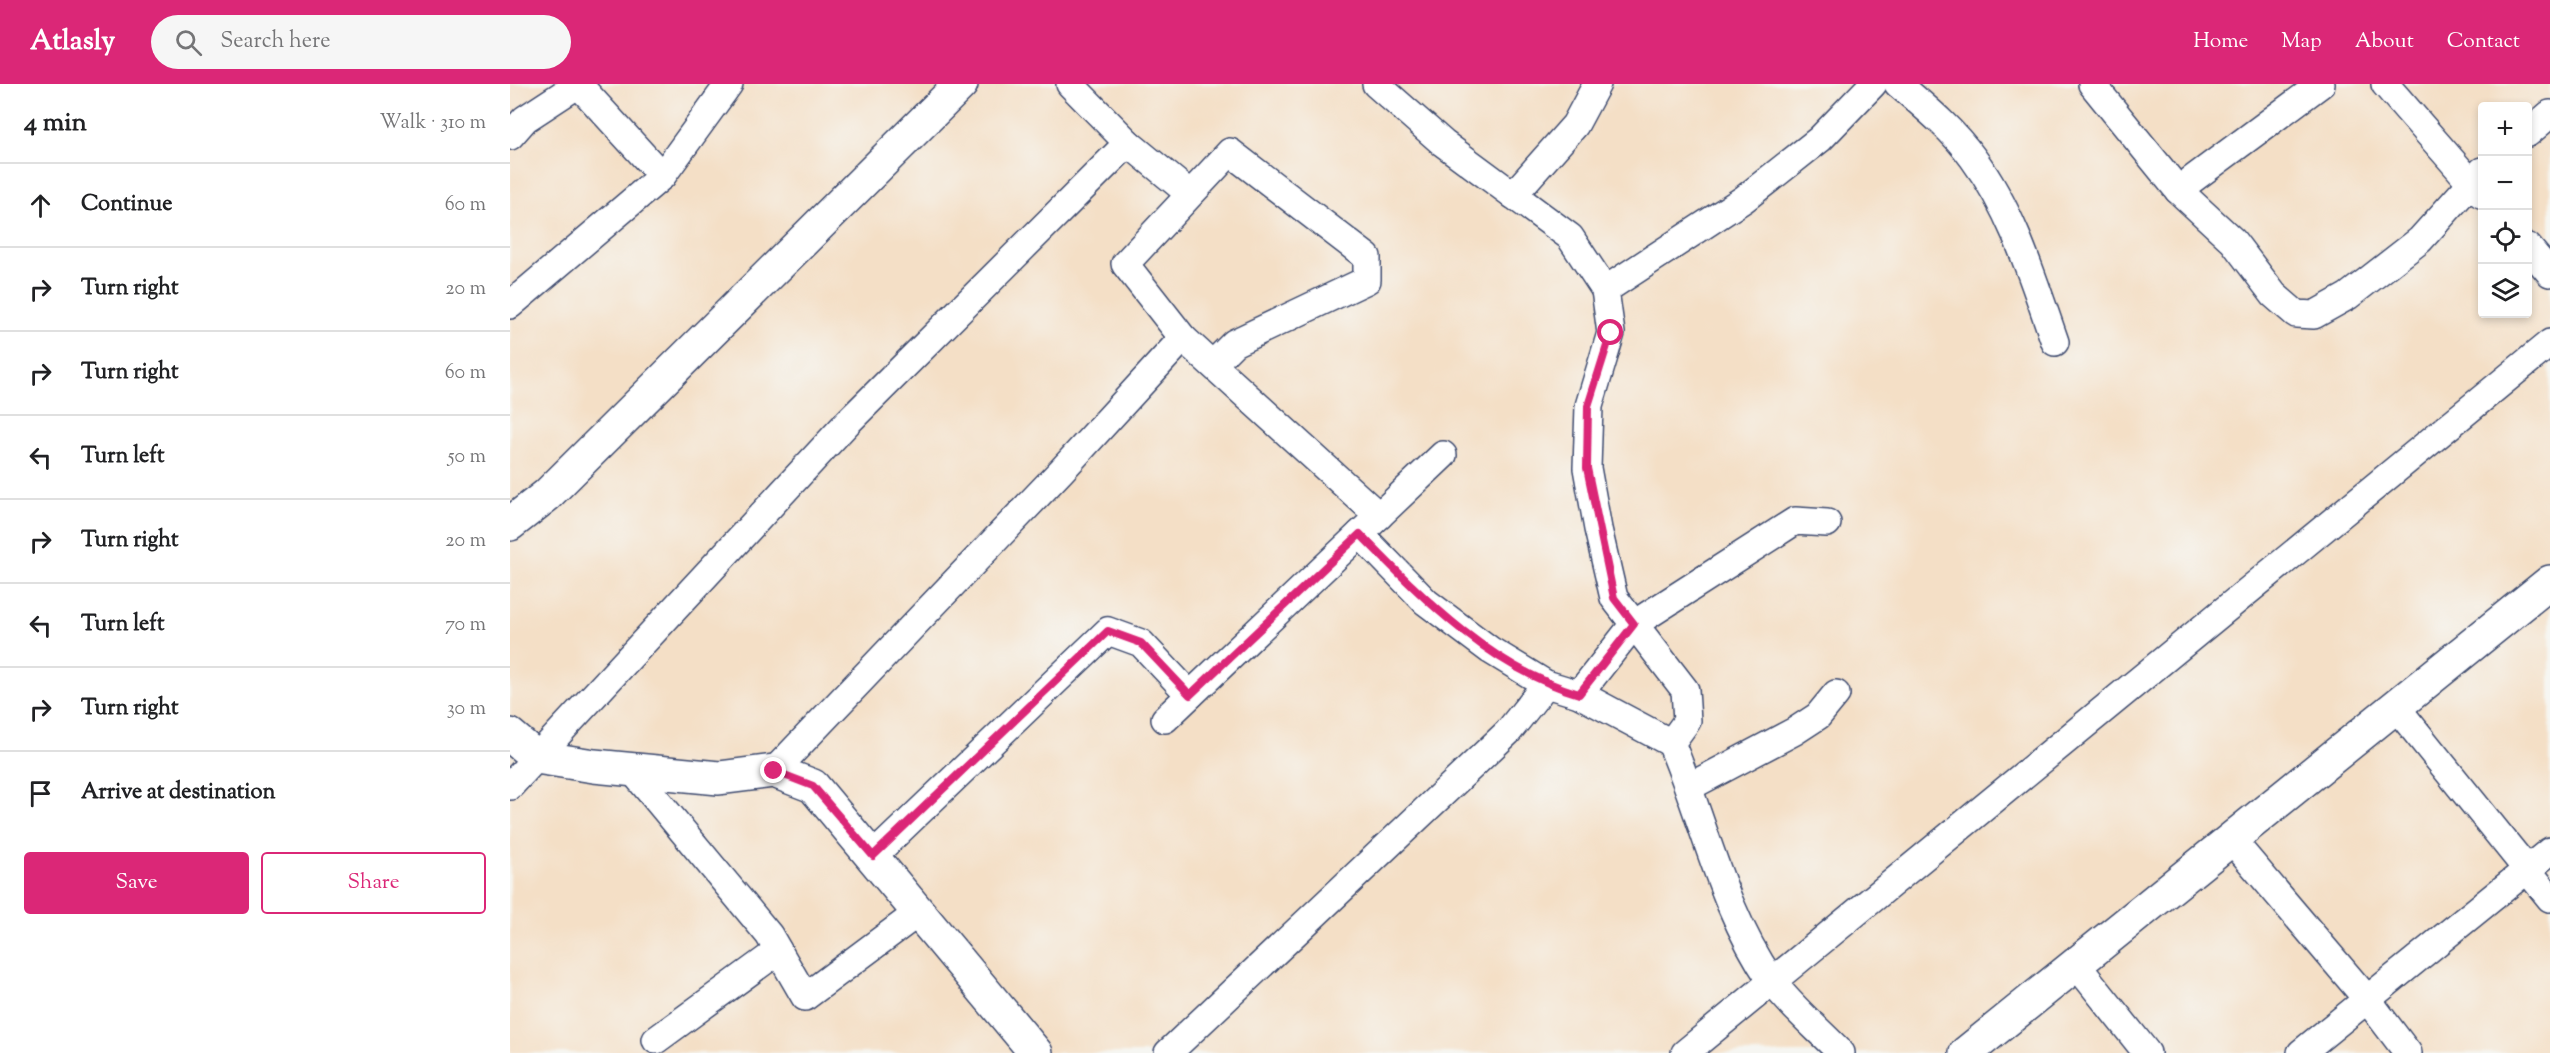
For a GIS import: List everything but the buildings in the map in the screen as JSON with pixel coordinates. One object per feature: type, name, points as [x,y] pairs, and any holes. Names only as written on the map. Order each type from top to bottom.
[{"type":"street","points":[[510,304],[662,176],[729,84]]},
{"type":"street","points":[[510,524],[547,495],[961,84]]},
{"type":"street","points":[[1070,84],[1128,143],[1190,194]]},
{"type":"street","points":[[1376,84],[1443,143],[1570,237],[1605,290],[1611,333],[1588,406],[1587,468],[1614,598],[1685,690],[1687,721],[1671,743]]},
{"type":"street","points":[[1513,195],[1575,125],[1597,84]]},
{"type":"street","points":[[1605,290],[1744,199],[1820,139],[1873,84]]},
{"type":"street","points":[[1898,84],[1939,118],[1973,158],[2006,213],[2055,342]]},
{"type":"street","points":[[2092,84],[2178,190],[2233,241],[2274,295],[2296,314],[2314,315],[2348,296],[2420,240],[2478,183],[2385,84]]},
{"type":"street","points":[[2178,190],[2321,84]]},
{"type":"street","points":[[510,136],[525,120],[578,85],[662,176]]},
{"type":"street","points":[[2532,130],[2550,114]]},
{"type":"street","points":[[510,786],[848,423],[1128,143]]},
{"type":"street","points":[[1214,363],[1234,343],[1367,280],[1367,256],[1230,152],[1125,264],[1183,338],[1214,363],[1369,525],[1426,602],[1490,651],[1546,684],[1579,694],[1671,743],[1689,787],[1724,892],[1772,981],[1841,1053]]},
{"type":"street","points":[[2532,252],[2550,273]]},
{"type":"street","points":[[774,771],[1062,470],[1183,338]]},
{"type":"street","points":[[1685,1053],[2550,344]]},
{"type":"street","points":[[1165,719],[1443,455]]},
{"type":"street","points":[[1579,694],[1634,624],[1795,521],[1827,523]]},
{"type":"street","points":[[1966,1053],[2550,582]]},
{"type":"street","points":[[873,856],[1108,631],[1141,643],[1190,695]]},
{"type":"street","points":[[1168,1053],[1508,732],[1546,684]]},
{"type":"street","points":[[1689,787],[1795,731],[1818,716],[1836,694]]},
{"type":"street","points":[[2396,706],[2550,898]]},
{"type":"street","points":[[510,735],[536,757],[632,770],[719,778],[774,771],[813,786],[1036,1053]]},
{"type":"street","points":[[632,770],[769,935],[806,997],[919,912]]},
{"type":"street","points":[[2231,839],[2367,999],[2408,1053]]},
{"type":"street","points":[[2301,1053],[2550,850]]},
{"type":"street","points":[[656,1041],[778,951]]},
{"type":"street","points":[[2076,964],[2147,1053]]},
{"type":"route","points":[[774,771],[813,786],[873,856],[1108,631],[1141,643],[1190,695],[1360,534],[1426,602],[1490,651],[1546,684],[1579,694],[1634,624],[1614,598],[1587,468],[1588,406],[1611,333]]}]
